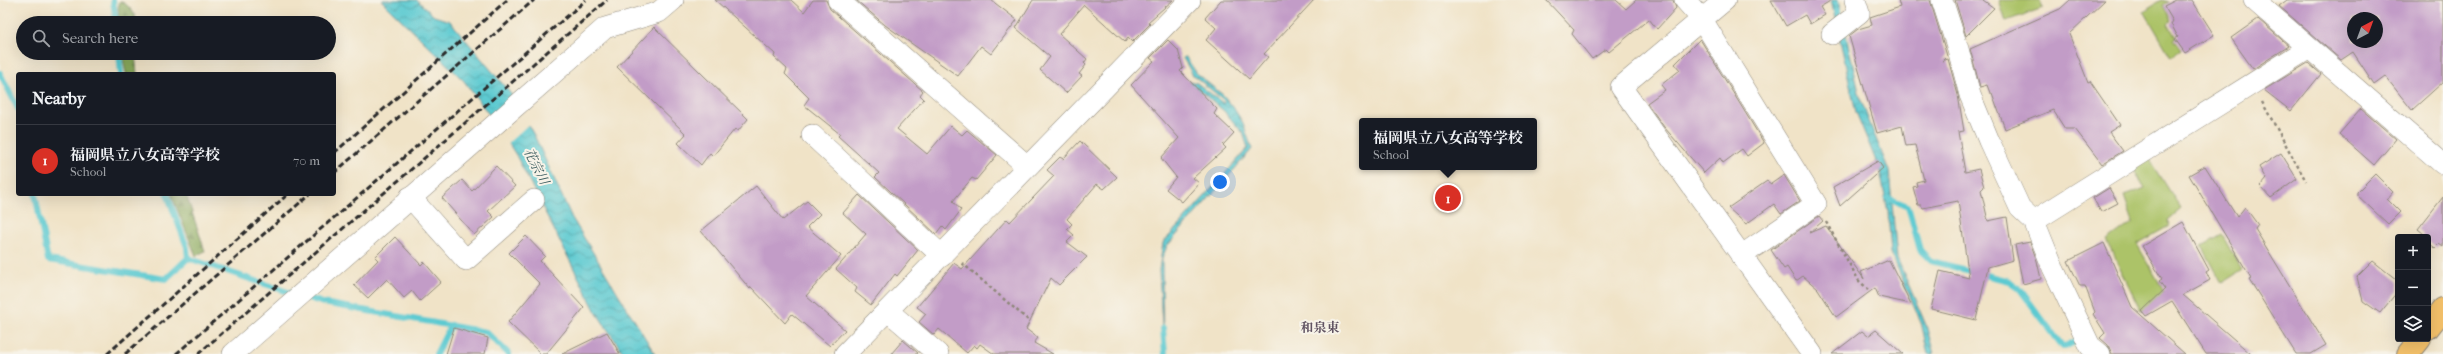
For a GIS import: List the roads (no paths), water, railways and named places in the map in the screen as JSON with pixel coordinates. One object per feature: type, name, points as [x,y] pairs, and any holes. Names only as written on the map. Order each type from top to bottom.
[{"type":"highway","points":[[2431,324],[2443,309]]},
{"type":"highway","points":[[2408,354],[2418,342]]},
{"type":"street","points":[[233,354],[410,197],[605,28],[659,12],[673,0]]},
{"type":"street","points":[[838,0],[1027,166]]},
{"type":"street","points":[[845,354],[1190,0]]},
{"type":"street","points":[[1684,0],[1701,18],[1816,204],[1741,256]]},
{"type":"street","points":[[1725,0],[1701,18],[1621,87],[1812,354]]},
{"type":"street","points":[[1839,29],[1859,13],[1855,0]]},
{"type":"street","points":[[1942,0],[1958,49],[1970,95],[1986,134],[2020,208],[2034,221],[2053,268],[2090,346],[2100,354]]},
{"type":"street","points":[[2254,0],[2443,164]]},
{"type":"street","points":[[2034,221],[2309,48]]},
{"type":"street","points":[[812,135],[944,253]]},
{"type":"street","points":[[410,197],[466,260],[534,200]]},
{"type":"street","points":[[888,310],[938,354]]},
{"type":"water","name":"花宗川","points":[[381,0],[417,0],[434,16],[450,21],[511,94],[534,135],[572,218],[655,354],[624,354],[596,312],[516,155],[499,128],[464,81]]},
{"type":"water","points":[[1831,0],[1838,0],[1861,101],[1889,171],[1897,258],[1926,325],[1934,354],[1928,354],[1921,322],[1891,253],[1888,212],[1880,171],[1856,112]]},
{"type":"water","points":[[1185,56],[1198,75],[1223,95],[1233,107],[1243,123],[1252,149],[1167,246],[1162,259],[1163,345],[1159,270],[1163,243],[1248,148],[1243,133],[1224,111],[1196,87],[1155,77],[1156,73],[1197,83],[1224,104],[1225,101],[1193,75],[1183,58]]},
{"type":"waterway","points":[[113,0],[115,16]]},
{"type":"waterway","points":[[120,60],[121,72]]},
{"type":"waterway","points":[[0,73],[16,105]]},
{"type":"waterway","points":[[35,196],[48,260],[166,279],[188,258]]},
{"type":"waterway","points":[[168,196],[187,247],[188,258]]},
{"type":"waterway","points":[[1888,198],[1908,206],[1920,250],[1931,261],[2009,281],[2019,288],[2063,347],[2076,341]]},
{"type":"waterway","points":[[188,258],[294,294]]},
{"type":"waterway","points":[[305,297],[323,303],[486,332],[509,354]]},
{"type":"waterway","points":[[436,354],[451,325]]},
{"type":"waterway","points":[[1163,328],[1165,354]]},
{"type":"railway","points":[[336,151],[507,0]]},
{"type":"railway","points":[[336,171],[534,0]]},
{"type":"railway","points":[[176,354],[586,0]]},
{"type":"railway","points":[[198,354],[607,0]]},
{"type":"railway","points":[[107,354],[286,196]]},
{"type":"railway","points":[[125,354],[308,196]]},
{"type":"place","name":"福岡県立八女高等学校","points":[[1448,198]]},
{"type":"district","name":"和泉東","points":[[1320,327]]}]
